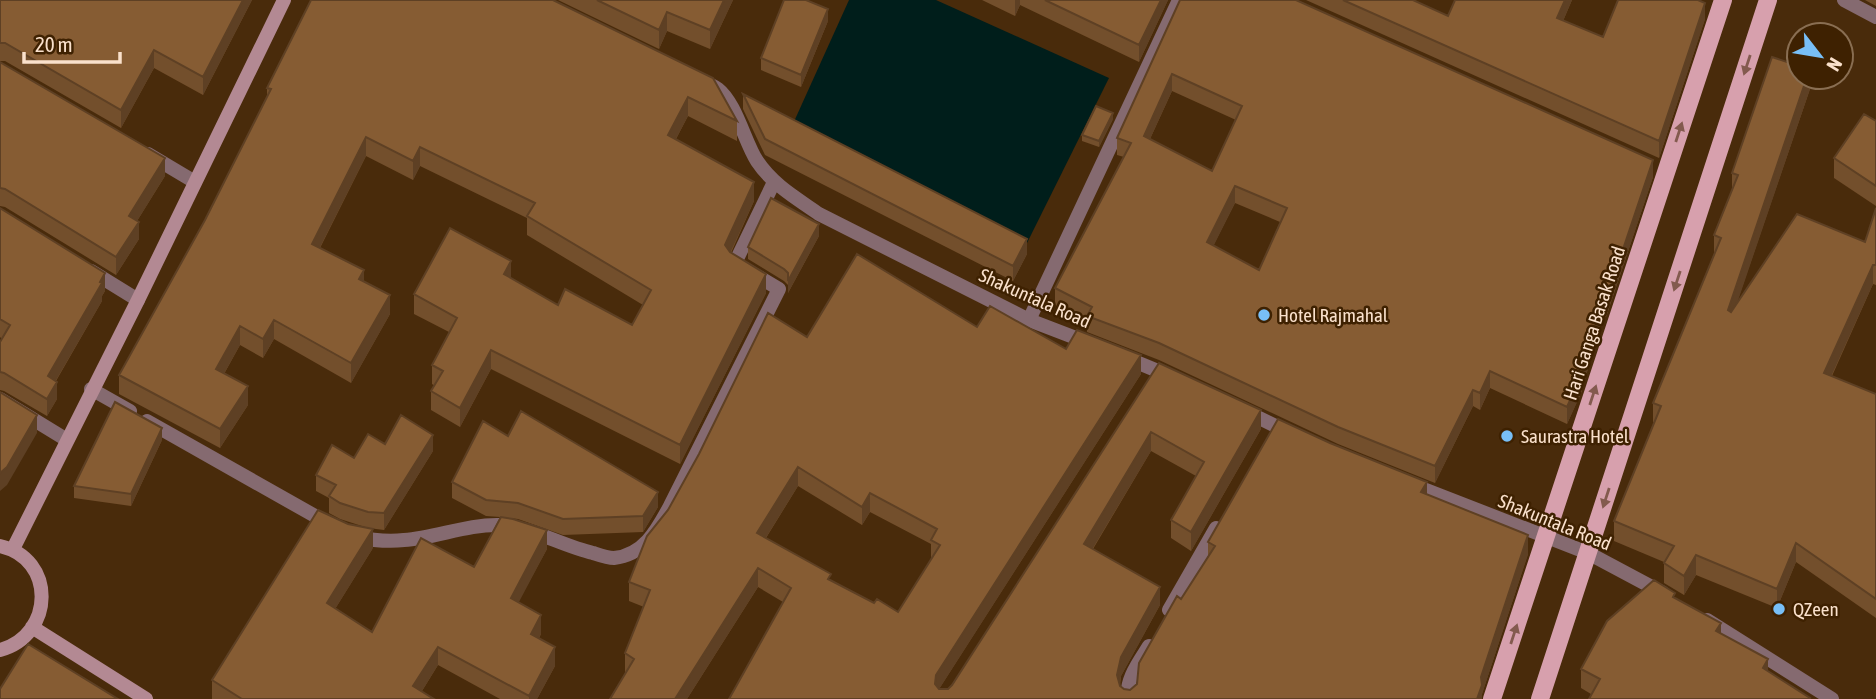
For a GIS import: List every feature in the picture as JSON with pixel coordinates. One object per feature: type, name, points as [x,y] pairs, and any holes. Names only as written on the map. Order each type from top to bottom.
[{"type":"main road","name":"Hari Ganga Basak Road","points":[[1492,699],[1546,538],[1660,169],[1723,0]]},
{"type":"main road","points":[[1540,699],[1768,0]]},
{"type":"street","points":[[0,650],[23,639],[37,621],[42,605],[41,586],[32,564],[6,548],[67,440],[284,0]]},
{"type":"street","points":[[1029,320],[1179,0]]},
{"type":"street","points":[[1844,0],[1876,17]]},
{"type":"street","name":"Shakuntala Road","points":[[692,75],[720,90],[738,119],[756,159],[774,182],[819,214],[1029,320],[1152,374],[1179,380]]},
{"type":"street","points":[[138,149],[195,182]]},
{"type":"street","points":[[92,389],[324,522],[356,537],[405,541],[465,528],[500,525],[519,528],[583,551],[612,558],[636,552],[655,533],[670,506],[779,289],[735,264],[774,182]]},
{"type":"street","points":[[80,265],[138,300]]},
{"type":"street","points":[[0,399],[67,440]]},
{"type":"street","points":[[1227,403],[1271,431],[1298,436]]},
{"type":"street","name":"Shakuntala Road","points":[[1396,478],[1588,553],[1673,599]]},
{"type":"street","points":[[1128,699],[1130,678],[1226,510]]},
{"type":"street","points":[[1695,613],[1832,699]]},
{"type":"street","points":[[32,627],[146,699]]},
{"type":"water","points":[[849,0],[936,0],[1109,78],[1026,245],[792,126]]},
{"type":"building","points":[[0,0],[243,0],[203,77],[154,50],[121,110],[5,43],[0,43]]},
{"type":"building","points":[[311,0],[553,0],[713,78],[737,121],[688,97],[668,135],[754,182],[725,245],[730,252],[766,274],[680,445],[491,350],[460,408],[431,391],[443,371],[432,365],[457,318],[414,294],[450,228],[511,261],[504,274],[558,305],[565,289],[632,325],[651,290],[527,216],[535,203],[420,147],[413,161],[366,137],[312,244],[364,270],[359,279],[390,295],[351,363],[274,320],[263,339],[240,326],[216,369],[248,386],[220,429],[119,375],[205,220],[271,89],[267,88]]},
{"type":"building","points":[[597,0],[724,0],[710,30],[667,12],[659,30]]},
{"type":"building","points":[[784,0],[806,0],[828,9],[801,75],[761,58]]},
{"type":"building","points":[[1045,0],[1161,0],[1139,45]]},
{"type":"building","points":[[1180,0],[1296,0],[1653,160],[1606,300],[1603,299],[1581,376],[1567,407],[1490,371],[1480,393],[1473,390],[1435,466],[1338,427],[1159,343],[1087,316],[1092,307],[1055,288],[1131,143],[1117,138]],"holes":[[[1172,74],[1242,106],[1212,171],[1144,136]],[[1235,186],[1287,208],[1259,270],[1207,242]]]},
{"type":"building","points":[[1343,0],[1413,0],[1448,16],[1455,0],[1565,0],[1557,18],[1603,37],[1618,0],[1698,0],[1705,3],[1659,141]]},
{"type":"building","points":[[1772,57],[1785,61],[1785,91],[1802,91],[1728,310],[1731,312],[1797,214],[1865,242],[1876,208],[1876,265],[1873,265],[1824,373],[1876,394],[1876,599],[1796,543],[1777,589],[1696,555],[1684,576],[1664,563],[1674,546],[1614,521],[1661,406],[1653,403],[1721,238],[1714,235],[1738,175],[1732,173]]},
{"type":"building","points":[[0,62],[165,158],[129,216],[139,222],[116,257],[0,188]]},
{"type":"building","points":[[743,94],[1027,239],[1013,266],[765,139]]},
{"type":"building","points":[[1096,106],[1113,113],[1099,141],[1082,135]]},
{"type":"building","points":[[1864,114],[1876,121],[1876,186],[1834,158]]},
{"type":"building","points":[[771,198],[819,224],[788,281],[788,273],[784,269],[748,247]]},
{"type":"building","points":[[0,208],[105,273],[100,282],[102,283],[48,376],[57,382],[47,399],[0,372],[0,342],[10,325],[0,319]]},
{"type":"building","points":[[857,254],[977,327],[990,306],[1066,349],[1077,330],[1141,355],[936,675],[935,684],[939,689],[948,689],[952,685],[1159,363],[1261,410],[1191,532],[1171,520],[1204,462],[1151,432],[1084,544],[1160,587],[1121,657],[1117,675],[1120,686],[1130,690],[1137,684],[1139,663],[1177,596],[1181,599],[1215,546],[1208,542],[1278,419],[1427,482],[1421,492],[1528,535],[1481,677],[1482,685],[1477,699],[729,699],[791,588],[758,568],[675,699],[610,699],[634,659],[625,653],[650,590],[629,582],[647,536],[668,510],[699,454],[768,313],[807,337]],"holes":[[[798,467],[862,507],[870,493],[937,529],[931,540],[940,545],[898,612],[877,599],[874,603],[828,579],[831,574],[757,533]]]},
{"type":"building","points":[[0,392],[37,415],[7,467],[0,473]]},
{"type":"building","points":[[115,402],[162,428],[131,494],[74,486]]},
{"type":"building","points":[[521,411],[658,492],[643,516],[563,519],[518,503],[486,500],[452,482],[483,421],[508,436]]},
{"type":"building","points":[[401,415],[433,435],[384,513],[368,512],[340,503],[329,496],[336,485],[316,475],[332,445],[354,458],[368,434],[385,444]]},
{"type":"building","points":[[318,510],[348,524],[373,529],[327,603],[372,632],[421,538],[474,567],[501,517],[547,530],[511,598],[541,615],[531,634],[555,647],[529,696],[438,647],[413,686],[434,699],[242,699],[212,680]]},
{"type":"building","points":[[1654,580],[1675,593],[1673,597],[1721,623],[1716,631],[1768,659],[1763,668],[1810,698],[1589,699],[1600,679],[1581,669],[1607,621]]},
{"type":"building","points":[[28,644],[118,699],[0,699],[0,689]]},
{"type":"place","name":"Hotel Rajmahal","points":[[1264,315]]},
{"type":"place","name":"Saurastra Hotel","points":[[1507,436]]},
{"type":"place","name":"QZeen","points":[[1779,609]]}]
